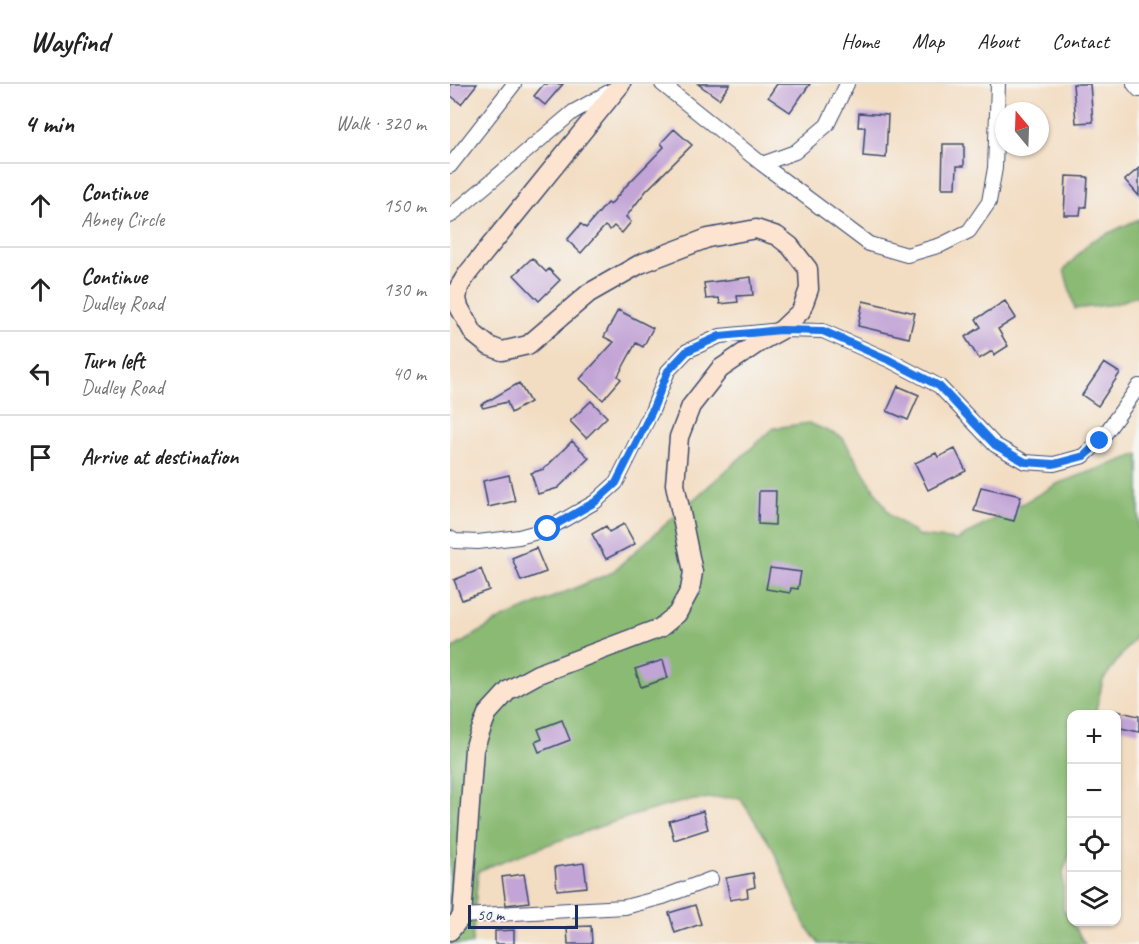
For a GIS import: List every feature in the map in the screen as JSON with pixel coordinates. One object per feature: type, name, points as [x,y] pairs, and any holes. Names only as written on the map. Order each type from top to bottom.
[{"type":"street","points":[[450,166],[514,84]]},
{"type":"street","points":[[662,84],[762,164],[869,244],[907,255],[941,245],[969,231],[989,202],[995,168],[998,84]]},
{"type":"street","points":[[762,164],[795,152],[827,125],[847,84]]},
{"type":"street","points":[[1134,84],[1139,90]]},
{"type":"street","points":[[450,216],[573,112],[620,85]]},
{"type":"street","points":[[450,931],[462,916],[474,749],[487,714],[509,690],[538,674],[660,628],[677,614],[690,590],[693,572],[675,484],[679,437],[691,406],[720,369],[781,330],[801,311],[809,289],[808,269],[790,246],[777,236],[756,229],[708,238],[640,264],[589,292],[528,345],[502,351],[489,346],[474,334],[466,321],[458,298],[459,287],[620,85]]},
{"type":"street","points":[[450,538],[455,541],[477,542],[519,537],[548,529],[595,502],[616,483],[652,411],[668,371],[687,351],[720,336],[781,330],[823,331],[889,360],[939,386],[995,445],[1025,462],[1054,464],[1084,456],[1100,441],[1139,386]]},
{"type":"street","points":[[462,916],[625,908],[711,879]]},
{"type":"green space","points":[[1139,219],[1139,295],[1115,304],[1075,309],[1064,270],[1091,241]]},
{"type":"green space","points":[[809,423],[842,437],[890,515],[919,536],[957,540],[1059,483],[1139,454],[1139,632],[1103,680],[1096,710],[1067,710],[1067,861],[1063,872],[1063,909],[1067,915],[1067,926],[1074,926],[1085,944],[819,944],[805,925],[773,849],[740,798],[722,797],[688,801],[654,809],[478,871],[472,944],[450,944],[450,650],[501,619],[611,573],[774,428]]},
{"type":"building","points":[[450,84],[477,84],[461,104],[450,95]]},
{"type":"building","points":[[544,84],[563,84],[545,105],[534,96]]},
{"type":"building","points":[[698,84],[730,84],[719,99]]},
{"type":"building","points":[[777,84],[810,84],[790,112],[768,97]]},
{"type":"building","points":[[1073,84],[1090,84],[1093,122],[1076,123]]},
{"type":"building","points":[[859,113],[888,115],[886,158],[863,156],[865,127],[858,127]]},
{"type":"building","points":[[674,129],[692,145],[646,191],[626,217],[631,222],[622,233],[614,226],[610,230],[605,226],[581,253],[567,240],[581,224],[586,228],[607,203],[610,205],[664,147],[661,143]]},
{"type":"building","points":[[943,144],[964,144],[964,166],[957,166],[956,188],[942,188]]},
{"type":"building","points":[[1139,168],[1139,196],[1125,180]]},
{"type":"building","points":[[1066,176],[1088,177],[1086,207],[1081,207],[1080,215],[1064,215]]},
{"type":"building","points":[[532,258],[546,272],[549,269],[560,280],[539,301],[514,275]]},
{"type":"building","points":[[751,277],[753,295],[737,296],[738,302],[720,304],[719,298],[706,299],[704,283]]},
{"type":"building","points":[[863,301],[915,313],[909,338],[858,326]]},
{"type":"building","points":[[1005,301],[1016,318],[998,329],[1008,346],[994,355],[992,351],[979,359],[965,337],[981,327],[976,319]]},
{"type":"building","points":[[618,310],[653,328],[643,347],[636,343],[618,376],[621,379],[603,400],[580,379],[614,342],[604,337]]},
{"type":"building","points":[[1104,363],[1120,373],[1098,406],[1082,395]]},
{"type":"building","points":[[519,383],[530,402],[511,413],[507,402],[483,408],[481,405]]},
{"type":"building","points":[[898,386],[919,395],[908,420],[887,411]]},
{"type":"building","points":[[591,401],[607,417],[586,438],[570,421]]},
{"type":"building","points":[[572,441],[589,458],[558,488],[538,494],[531,473],[544,469]]},
{"type":"building","points":[[955,449],[966,471],[928,490],[915,463],[936,453],[938,457]]},
{"type":"building","points":[[509,475],[515,501],[488,507],[483,481]]},
{"type":"building","points":[[981,487],[1021,496],[1014,521],[974,511]]},
{"type":"building","points":[[759,491],[776,491],[775,525],[758,524]]},
{"type":"building","points":[[624,524],[635,544],[606,559],[592,534],[606,526],[609,532]]},
{"type":"building","points":[[536,548],[546,572],[521,581],[512,558]]},
{"type":"building","points":[[770,568],[801,572],[798,589],[791,588],[790,593],[766,589]]},
{"type":"building","points":[[481,569],[489,590],[462,600],[454,580]]},
{"type":"building","points":[[663,660],[668,678],[641,687],[635,669]]},
{"type":"building","points":[[1121,712],[1139,716],[1139,732],[1121,728]]},
{"type":"building","points":[[562,720],[570,740],[539,752],[535,742],[542,739],[538,729]]},
{"type":"building","points":[[703,811],[708,829],[674,840],[669,821]]},
{"type":"building","points":[[584,863],[587,887],[557,890],[555,867]]},
{"type":"building","points":[[753,873],[755,887],[747,889],[748,897],[730,900],[726,878]]},
{"type":"building","points":[[524,874],[529,902],[506,905],[502,877]]},
{"type":"building","points":[[695,905],[701,924],[675,933],[669,913]]},
{"type":"building","points":[[591,926],[592,944],[568,944],[567,927]]},
{"type":"building","points":[[514,930],[514,944],[495,944],[495,931]]},
{"type":"route","points":[[548,529],[595,502],[616,483],[652,411],[668,371],[687,351],[720,336],[781,330],[823,331],[889,360],[939,386],[995,445],[1025,462],[1054,464],[1084,456],[1100,441]]}]
